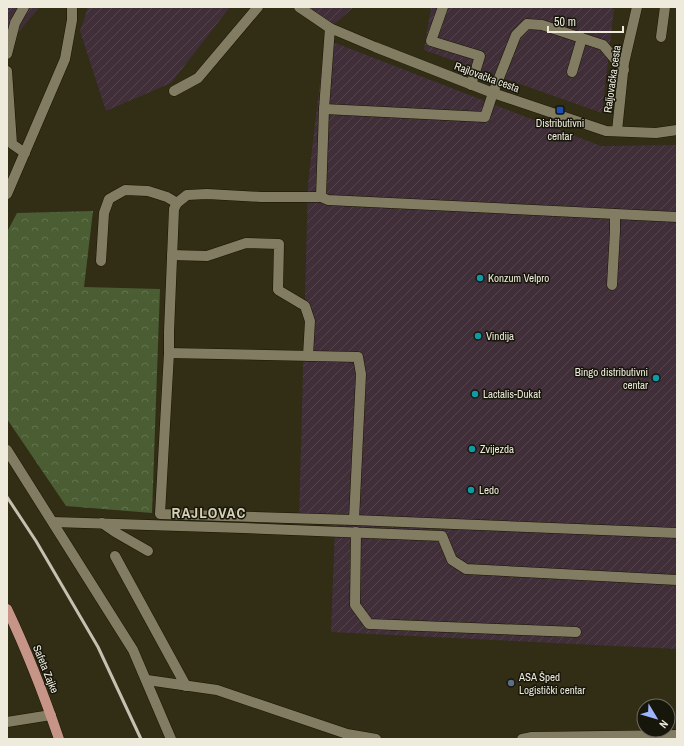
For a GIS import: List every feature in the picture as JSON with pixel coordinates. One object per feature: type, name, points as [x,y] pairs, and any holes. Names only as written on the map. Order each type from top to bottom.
[{"type":"main road","name":"Safeta Zajke","points":[[7,609],[19,635],[59,739]]},
{"type":"street","points":[[7,54],[15,23],[24,7]]},
{"type":"street","points":[[7,193],[65,59],[71,26],[72,7]]},
{"type":"street","points":[[174,90],[198,78],[258,7]]},
{"type":"street","name":"Rajlovačka cesta","points":[[299,7],[330,28],[492,93],[606,130],[656,133],[677,130]]},
{"type":"street","points":[[443,7],[430,41],[480,56],[471,84]]},
{"type":"street","name":"Raljovačka cesta","points":[[617,131],[624,70],[637,7]]},
{"type":"street","points":[[661,37],[665,7]]},
{"type":"street","points":[[324,109],[485,117],[492,93],[516,35],[527,24],[542,25],[603,45],[624,70]]},
{"type":"street","points":[[321,198],[324,109],[330,28]]},
{"type":"street","points":[[572,72],[582,38]]},
{"type":"street","points":[[7,71],[12,144],[25,153]]},
{"type":"street","points":[[100,261],[104,213],[109,199],[125,190],[148,191],[167,197],[177,203]]},
{"type":"street","points":[[677,217],[328,200],[321,198],[207,194],[187,195],[177,203],[174,209],[169,353],[160,514],[677,533]]},
{"type":"street","points":[[612,285],[615,214]]},
{"type":"street","points":[[172,255],[207,256],[246,243],[279,244],[278,290],[305,306],[310,321],[308,356]]},
{"type":"street","points":[[169,353],[358,357],[361,374],[354,520]]},
{"type":"street","points":[[7,450],[122,630],[147,680],[171,739]]},
{"type":"street","points":[[53,522],[442,536],[452,560],[466,569],[677,580]]},
{"type":"street","points":[[102,523],[148,552]]},
{"type":"street","points":[[356,532],[354,605],[370,624],[576,632]]},
{"type":"street","points":[[115,556],[186,686]]},
{"type":"street","points":[[147,680],[217,690],[347,734],[376,739]]},
{"type":"street","points":[[7,722],[51,715]]},
{"type":"street","points":[[522,739],[532,737],[677,735]]},
{"type":"shaded area","points":[[7,7],[40,7],[7,45]]},
{"type":"shaded area","points":[[88,7],[230,7],[171,83],[106,111],[80,31]]},
{"type":"shaded area","points":[[299,7],[354,7],[330,28]]},
{"type":"shaded area","points":[[431,7],[607,7],[614,9],[602,113],[424,50]]},
{"type":"shaded area","points":[[325,39],[601,146],[677,145],[677,649],[331,632],[335,526],[299,520],[308,184]]},
{"type":"green space","points":[[93,211],[84,287],[160,289],[152,513],[66,506],[7,419],[7,232],[17,213]]},
{"type":"railway","points":[[7,497],[36,541],[98,647],[141,739]]},
{"type":"place","name":"Distributivni centar","points":[[560,110]]},
{"type":"place","name":"Konzum Velpro","points":[[480,278]]},
{"type":"place","name":"Vindija","points":[[478,336]]},
{"type":"place","name":"Bingo distributivni centar","points":[[656,378]]},
{"type":"place","name":"Lactalis-Dukat","points":[[475,394]]},
{"type":"place","name":"Zvijezda","points":[[472,449]]},
{"type":"place","name":"Ledo","points":[[471,490]]},
{"type":"place","name":"ASA Šped Logistički centar","points":[[511,683]]},
{"type":"district","name":"RAJLOVAC","points":[[209,513]]}]
